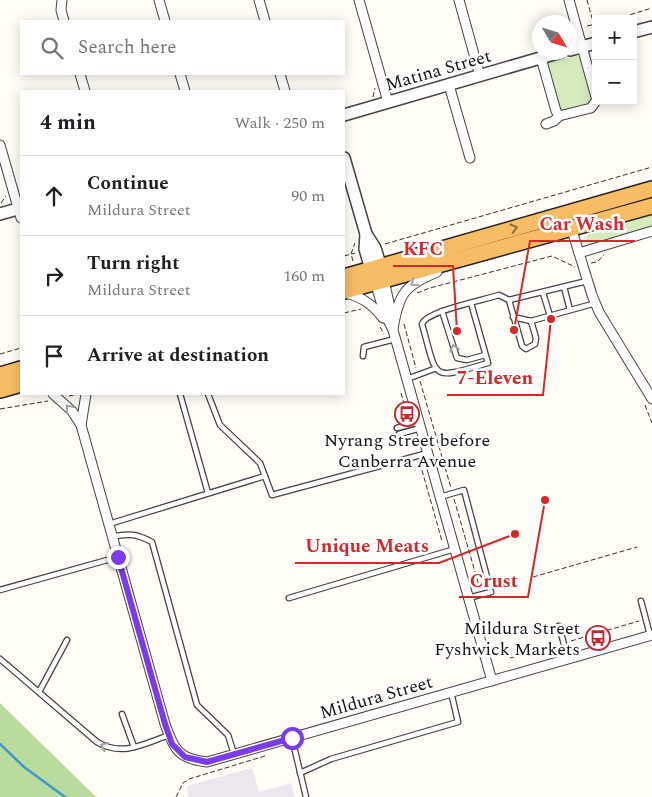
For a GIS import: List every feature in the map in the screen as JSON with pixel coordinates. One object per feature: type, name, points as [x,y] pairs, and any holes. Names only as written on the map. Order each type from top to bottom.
[{"type":"highway","points":[[345,277],[378,274],[473,254],[652,189]]},
{"type":"highway","points":[[345,291],[378,274],[569,220],[652,206]]},
{"type":"highway","points":[[0,375],[20,369]]},
{"type":"highway","points":[[0,390],[20,384]]},
{"type":"street","points":[[62,0],[61,10],[64,20]]},
{"type":"street","points":[[159,0],[165,20]]},
{"type":"street","points":[[259,0],[265,20]]},
{"type":"street","points":[[359,0],[388,102]]},
{"type":"street","points":[[458,0],[480,76]]},
{"type":"street","points":[[569,0],[592,82]]},
{"type":"street","points":[[637,31],[652,27]]},
{"type":"street","points":[[577,48],[592,43]]},
{"type":"street","name":"Matina Street","points":[[345,115],[534,60]]},
{"type":"street","points":[[542,60],[559,116]]},
{"type":"street","points":[[80,75],[85,90]]},
{"type":"street","points":[[180,75],[185,90]]},
{"type":"street","points":[[280,75],[285,90]]},
{"type":"street","points":[[449,85],[470,158]]},
{"type":"street","points":[[546,124],[554,121],[559,116],[591,108],[593,105]]},
{"type":"street","points":[[0,145],[20,211],[0,214]]},
{"type":"street","points":[[345,161],[370,249],[391,309],[395,339],[492,681]]},
{"type":"street","points":[[569,220],[596,303],[652,399]]},
{"type":"street","points":[[579,252],[652,231]]},
{"type":"street","points":[[393,330],[400,296],[408,286],[473,254]]},
{"type":"street","points":[[345,292],[364,299],[374,306],[393,330]]},
{"type":"street","name":"Mildura Street","points":[[81,425],[86,395]]},
{"type":"street","name":"Mildura Street","points":[[53,397],[72,411],[81,425],[169,735],[178,752],[194,761],[207,762],[651,635]]},
{"type":"lane","points":[[471,303],[488,363],[448,375],[441,374],[434,369],[422,324],[423,320],[430,315],[442,312],[471,303],[499,295],[509,300],[588,281]]},
{"type":"lane","points":[[564,287],[570,310]]},
{"type":"lane","points":[[543,293],[550,316]]},
{"type":"lane","points":[[509,300],[522,346],[526,349],[535,344],[536,338],[531,321]]},
{"type":"lane","points":[[513,317],[531,321],[596,303]]},
{"type":"lane","points":[[442,312],[457,358],[467,360],[485,355]]},
{"type":"lane","points":[[363,356],[364,347],[395,339]]},
{"type":"lane","points":[[407,379],[434,369]]},
{"type":"lane","points":[[180,395],[208,493]]},
{"type":"lane","points":[[208,395],[220,425],[260,463],[272,495],[428,453]]},
{"type":"lane","points":[[397,428],[420,425]]},
{"type":"lane","points":[[399,434],[420,425]]},
{"type":"lane","points":[[109,524],[265,476]]},
{"type":"lane","points":[[440,497],[464,490],[491,592],[468,598]]},
{"type":"lane","points":[[112,538],[127,533],[140,535],[152,542],[197,704],[228,735],[234,754]]},
{"type":"lane","points":[[289,598],[455,549]]},
{"type":"lane","points":[[0,590],[118,557]]},
{"type":"lane","points":[[641,601],[651,635]]},
{"type":"lane","points":[[559,626],[568,659]]},
{"type":"lane","points":[[39,692],[67,640]]},
{"type":"lane","points":[[0,659],[102,745],[117,750],[134,747],[169,735]]},
{"type":"lane","points":[[300,773],[331,759],[458,722],[452,692]]},
{"type":"lane","points":[[122,714],[134,747]]},
{"type":"lane","points":[[292,738],[306,797]]},
{"type":"path","points":[[587,0],[592,18]]},
{"type":"path","points":[[629,15],[652,8]]},
{"type":"path","points":[[373,97],[377,85],[383,83]]},
{"type":"path","points":[[345,256],[652,166]]},
{"type":"path","points":[[413,295],[430,288],[552,256],[574,267],[597,262],[602,256],[610,252]]},
{"type":"path","points":[[345,313],[366,308]]},
{"type":"path","points":[[403,320],[482,594]]},
{"type":"path","points":[[0,354],[20,348]]},
{"type":"path","points":[[0,409],[53,397]]},
{"type":"path","points":[[533,577],[637,547]]},
{"type":"path","points":[[510,658],[646,619]]},
{"type":"path","points":[[176,797],[183,783],[190,779],[265,756]]},
{"type":"shaded area","points":[[252,768],[259,792],[291,783],[295,797],[188,797],[187,786]]},
{"type":"green space","points":[[580,55],[592,96],[592,103],[563,112],[560,110],[547,65],[549,62],[558,60],[577,60],[577,56]]},
{"type":"green space","points":[[652,213],[652,227],[591,245],[586,243],[588,235]]},
{"type":"green space","points":[[0,703],[93,794],[97,797],[0,797]]},
{"type":"waterway","points":[[0,744],[24,767],[65,797]]},
{"type":"place","name":"7-Eleven","points":[[551,319]]},
{"type":"place","name":"Car Wash","points":[[514,330]]},
{"type":"place","name":"KFC","points":[[457,331]]},
{"type":"place","name":"Nyrang Street before Canberra Avenue","points":[[407,414]]},
{"type":"place","name":"Crust","points":[[545,500]]},
{"type":"place","name":"Unique Meats","points":[[515,534]]},
{"type":"place","name":"Mildura Street Fyshwick Markets","points":[[598,638]]},
{"type":"route","points":[[118,557],[165,724],[172,744],[178,752],[194,761],[207,762],[292,738]]}]
